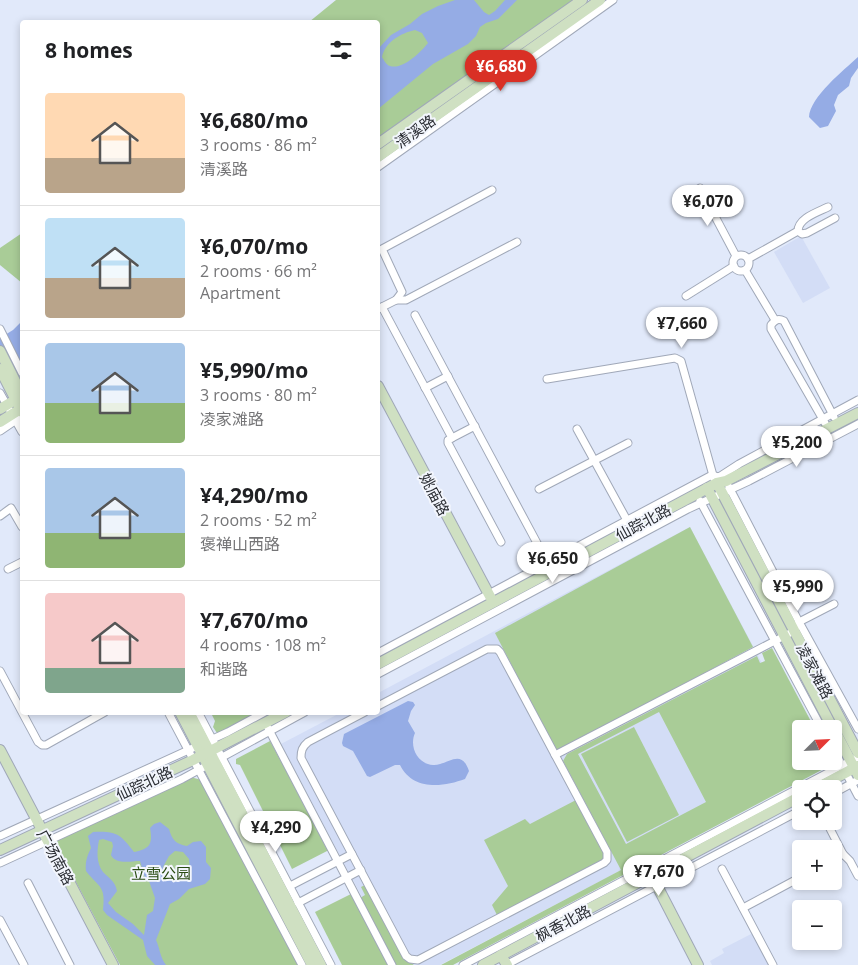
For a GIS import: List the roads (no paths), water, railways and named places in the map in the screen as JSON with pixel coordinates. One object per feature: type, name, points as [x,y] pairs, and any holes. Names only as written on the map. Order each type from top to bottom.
[{"type":"main road","name":"清溪路","points":[[471,85],[582,0]]},
{"type":"main road","name":"清溪路","points":[[380,149],[471,85],[600,0]]},
{"type":"main road","points":[[0,351],[14,376],[14,400],[20,413],[0,422]]},
{"type":"main road","points":[[0,369],[14,376]]},
{"type":"main road","name":"姚庙路","points":[[380,390],[491,598]]},
{"type":"main road","name":"仙踪北路","points":[[380,663],[491,598],[629,524],[699,499],[707,488],[722,483],[858,413]]},
{"type":"main road","name":"凌家滩路","points":[[722,483],[788,633],[830,720]]},
{"type":"main road","name":"凌家滩路","points":[[707,488],[788,633],[854,765]]},
{"type":"main road","points":[[182,715],[206,754],[321,965]]},
{"type":"main road","points":[[190,715],[206,754],[312,965]]},
{"type":"main road","name":"仙踪北路","points":[[0,850],[206,754],[281,715]]},
{"type":"main road","name":"凌家滩路","points":[[842,743],[854,765]]},
{"type":"main road","name":"广场南路","points":[[0,750],[112,965]]},
{"type":"main road","points":[[830,780],[854,765]]},
{"type":"main road","name":"枫香北路","points":[[483,965],[792,801]]},
{"type":"main road","points":[[652,876],[698,965]]},
{"type":"main road","points":[[501,955],[506,965]]},
{"type":"street","points":[[380,166],[612,0]]},
{"type":"street","points":[[700,188],[736,256],[734,266]]},
{"type":"street","points":[[452,438],[380,308],[396,300],[402,292],[382,249],[492,190]]},
{"type":"street","points":[[798,231],[801,221],[828,207]]},
{"type":"street","points":[[798,231],[802,234],[807,233],[834,218]]},
{"type":"street","points":[[748,259],[798,231]]},
{"type":"street","points":[[396,300],[406,300],[517,242]]},
{"type":"street","points":[[736,256],[744,255],[748,259],[748,266],[745,270]]},
{"type":"street","points":[[734,266],[738,270],[745,270]]},
{"type":"street","points":[[686,296],[734,266]]},
{"type":"street","points":[[745,270],[775,320]]},
{"type":"street","points":[[415,314],[537,543],[548,568]]},
{"type":"street","points":[[780,319],[784,321],[833,426],[771,329],[771,325],[775,320],[780,319]]},
{"type":"street","points":[[0,329],[14,376]]},
{"type":"street","points":[[547,379],[675,358],[681,361],[722,483]]},
{"type":"street","points":[[425,388],[448,376]]},
{"type":"street","points":[[0,392],[14,400]]},
{"type":"street","points":[[380,673],[699,499],[712,498],[739,464],[858,400]]},
{"type":"street","points":[[0,431],[20,413]]},
{"type":"street","points":[[578,429],[629,524],[858,424]]},
{"type":"street","points":[[475,426],[448,440],[448,443],[501,542]]},
{"type":"street","points":[[539,490],[628,444]]},
{"type":"street","points":[[699,499],[788,633],[858,729]]},
{"type":"street","points":[[0,516],[10,508],[20,524]]},
{"type":"street","points":[[8,569],[20,563]]},
{"type":"street","points":[[380,652],[491,598]]},
{"type":"street","points":[[555,755],[788,633],[834,604]]},
{"type":"street","points":[[788,633],[819,720]]},
{"type":"street","points":[[359,715],[308,742],[301,751],[301,758],[406,956],[414,961],[604,863],[608,856],[607,852],[497,649],[487,649],[380,704]]},
{"type":"street","points":[[0,671],[20,708]]},
{"type":"street","points":[[24,715],[38,742],[46,745],[100,715]]},
{"type":"street","points":[[171,715],[206,754],[290,886],[331,965]]},
{"type":"street","points":[[199,715],[206,754],[302,965]]},
{"type":"street","points":[[260,715],[392,965]]},
{"type":"street","points":[[0,862],[182,779],[206,754],[261,715]]},
{"type":"street","points":[[0,836],[36,819],[206,754],[298,715]]},
{"type":"street","points":[[842,756],[854,765],[858,796]]},
{"type":"street","points":[[842,782],[854,765]]},
{"type":"street","points":[[463,965],[854,765]]},
{"type":"street","points":[[506,965],[792,815]]},
{"type":"street","points":[[831,830],[843,854],[850,861],[858,876]]},
{"type":"street","points":[[290,886],[352,854]]},
{"type":"street","points":[[722,868],[773,965]]},
{"type":"street","points":[[298,903],[361,870]]},
{"type":"street","points":[[743,908],[792,882]]},
{"type":"street","points":[[28,883],[70,965]]},
{"type":"street","points":[[0,920],[24,965]]},
{"type":"water","points":[[455,0],[474,0],[489,15],[505,0],[517,0],[498,19],[480,27],[476,36],[468,44],[433,64],[380,107],[380,47],[391,35],[410,24],[422,14]],"holes":[[[415,30],[422,33],[428,43],[406,63],[395,67],[386,64],[382,57],[386,47],[394,39],[410,31]]]},
{"type":"water","points":[[858,57],[858,68],[851,78],[849,86],[838,95],[834,105],[836,111],[828,126],[820,128],[809,117],[815,101],[829,84]]},
{"type":"water","points":[[20,323],[20,365],[0,379],[0,338]]},
{"type":"water","points":[[408,701],[413,702],[415,705],[408,721],[415,733],[413,743],[416,754],[427,764],[433,765],[453,759],[462,760],[469,771],[465,779],[447,784],[429,785],[413,779],[400,765],[395,765],[370,777],[367,776],[353,751],[343,746],[344,734]]},
{"type":"water","points":[[160,822],[169,829],[173,839],[180,844],[187,846],[193,842],[201,841],[206,847],[206,862],[211,868],[210,879],[205,884],[189,889],[179,899],[170,904],[156,940],[166,965],[155,965],[147,956],[143,940],[107,915],[103,910],[102,891],[86,871],[87,859],[91,848],[88,836],[93,832],[113,833],[121,837],[134,852],[144,849],[149,845],[151,838],[150,828]],"holes":[[[103,839],[112,842],[111,855],[116,860],[124,862],[140,861],[145,878],[149,881],[155,898],[153,911],[147,915],[144,935],[108,903],[117,891],[114,882],[103,872],[99,865],[98,844],[99,840]],[[175,851],[183,852],[189,859],[190,871],[178,878],[167,876],[163,867],[169,856]]]},
{"type":"park label","name":"立雪公园","points":[[161,873]]}]
